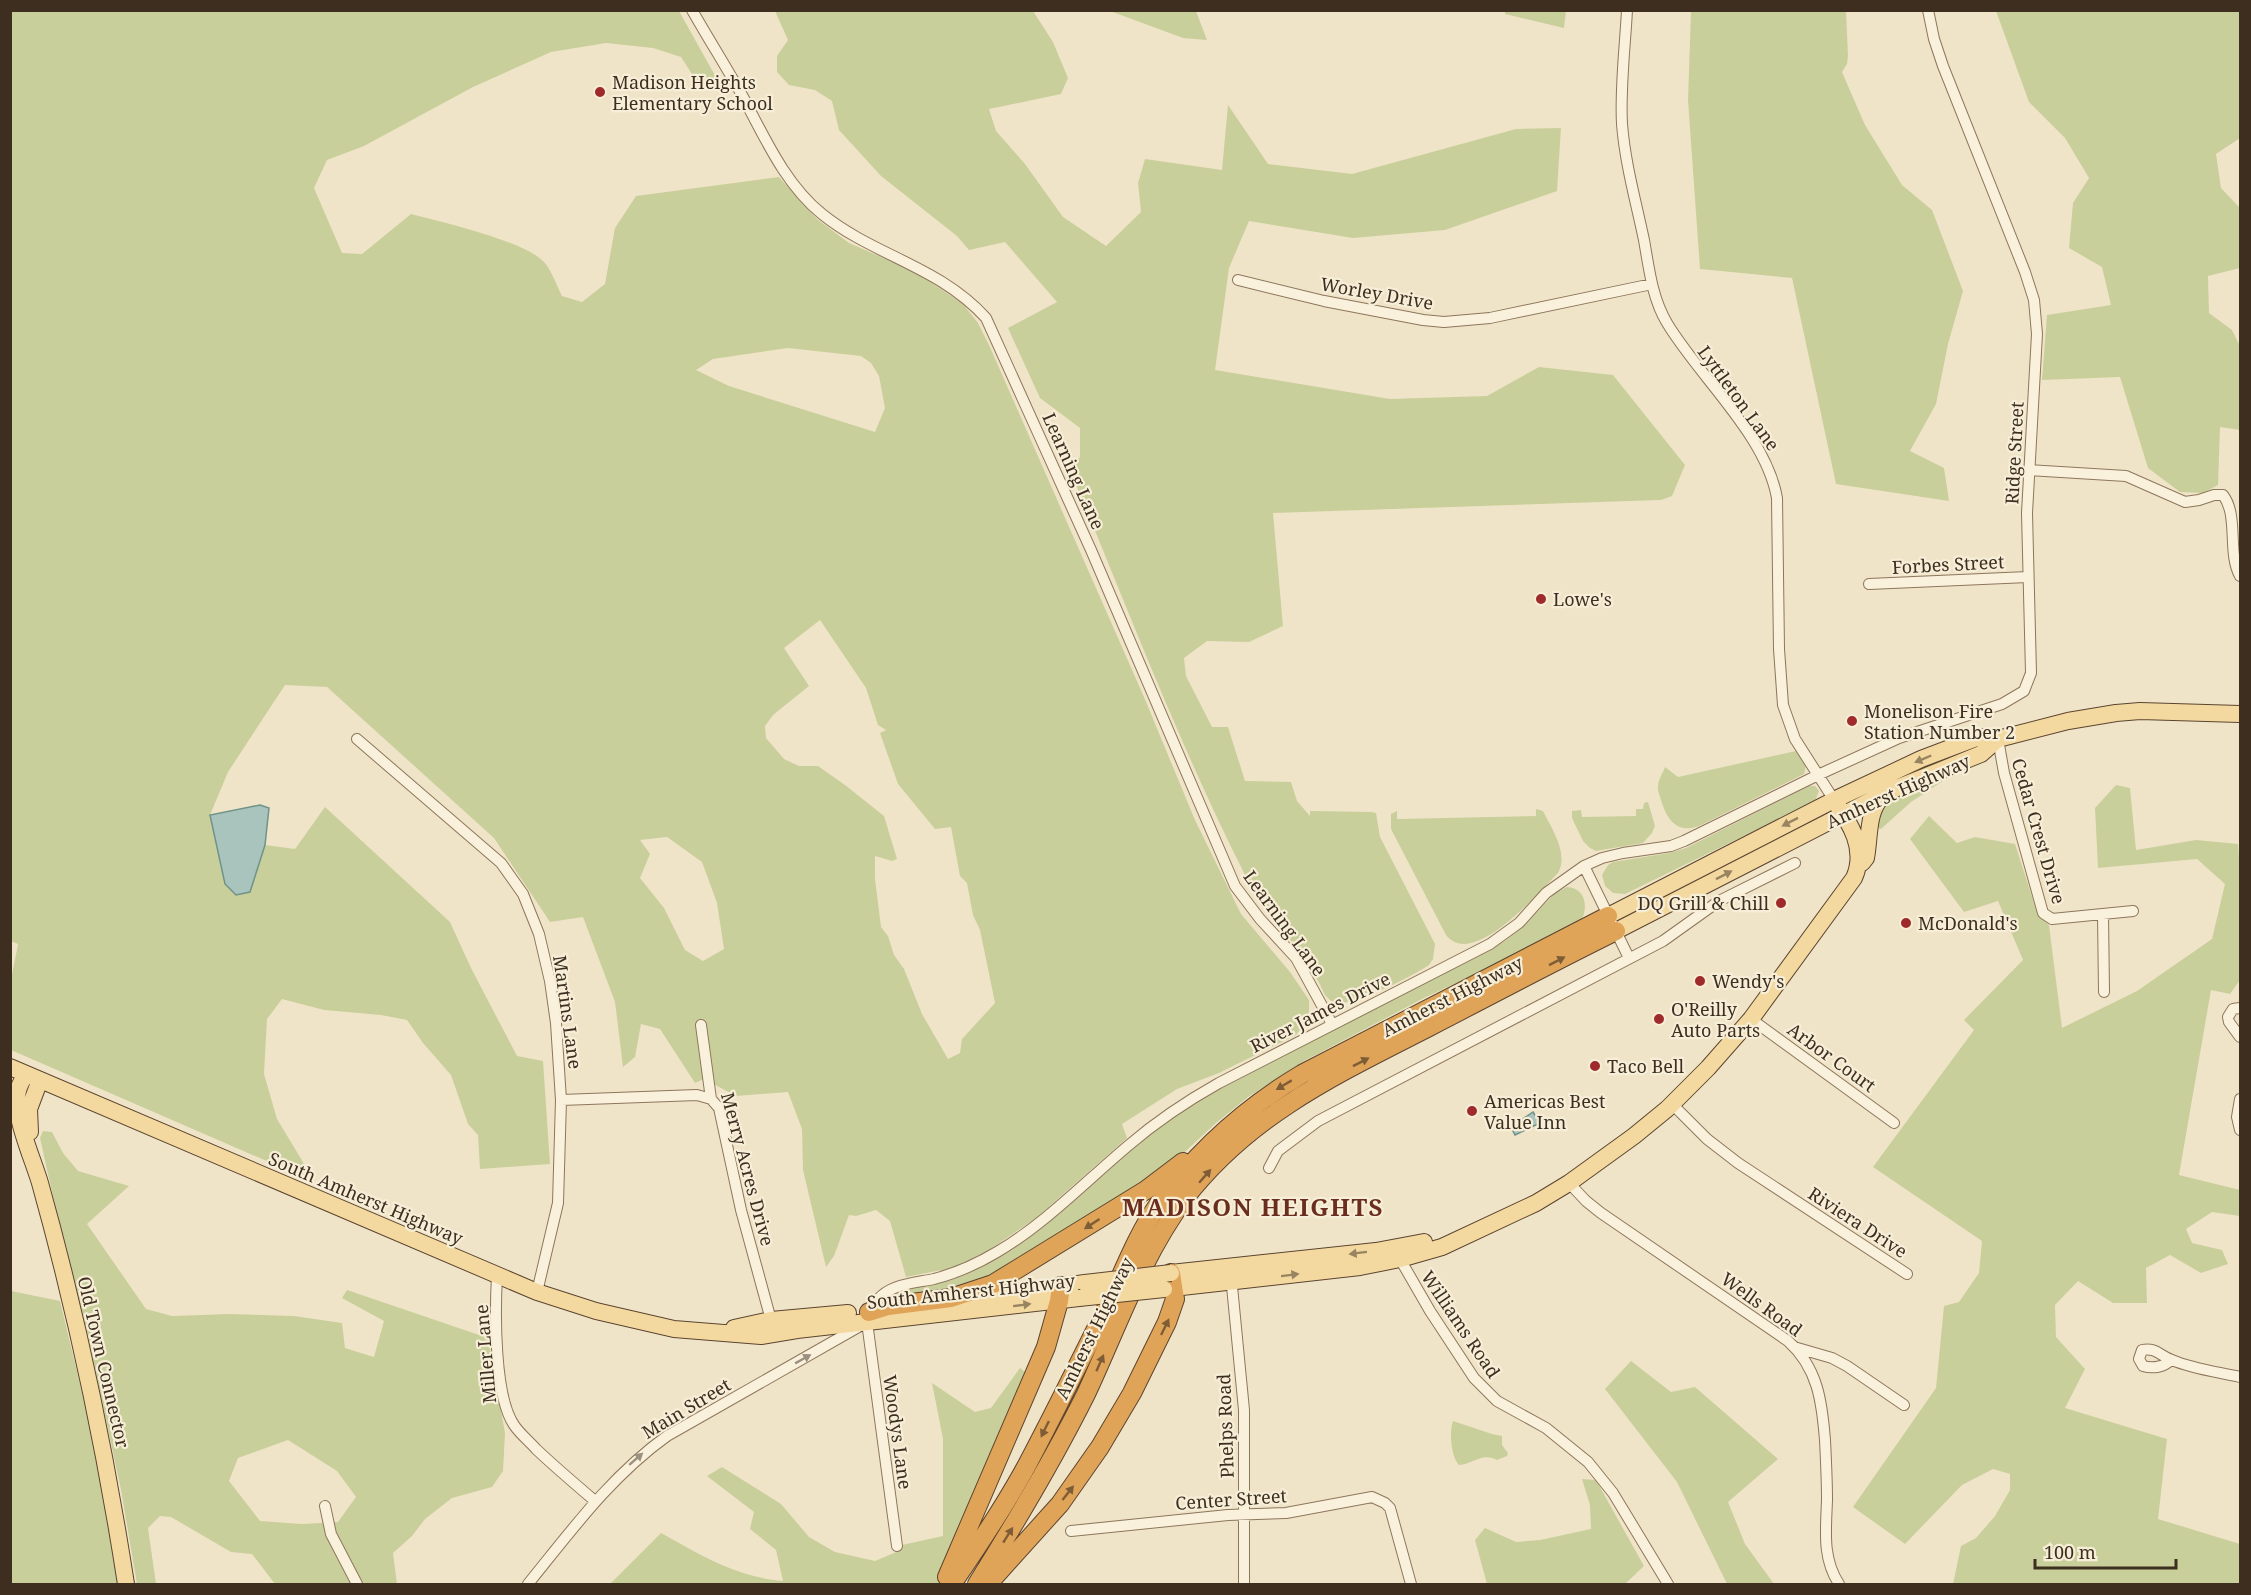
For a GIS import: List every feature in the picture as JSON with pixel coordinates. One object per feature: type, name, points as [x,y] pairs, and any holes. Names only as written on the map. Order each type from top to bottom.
[{"type":"highway","name":"Amherst Highway","points":[[952,1584],[1027,1466],[1103,1315],[1133,1249],[1157,1207],[1176,1180],[1224,1129],[1274,1091],[1302,1074],[1612,924]]},
{"type":"highway","name":"Amherst Highway","points":[[977,1584],[1035,1491],[1062,1442],[1158,1239],[1186,1198],[1224,1154],[1269,1116],[1324,1081],[1612,924]]},
{"type":"highway","points":[[868,1317],[888,1306],[951,1298],[993,1284],[1146,1190],[1224,1129]]},
{"type":"highway","points":[[988,1584],[1060,1503],[1100,1447],[1132,1393],[1167,1322],[1175,1299],[1170,1284]]},
{"type":"highway","points":[[943,1584],[1046,1347],[1060,1294]]},
{"type":"main road","points":[[1998,739],[2068,721],[2116,713],[2139,711],[2241,714]]},
{"type":"main road","name":"Amherst Highway","points":[[1612,924],[1834,800],[1921,759],[1979,737],[1998,739]]},
{"type":"main road","name":"Amherst Highway","points":[[1612,924],[1887,792],[1981,754],[1998,739]]},
{"type":"main road","name":"South Amherst Highway","points":[[1231,1274],[1360,1266],[1400,1259],[1442,1247],[1536,1203],[1569,1183],[1634,1136],[1672,1104],[1715,1061],[1751,1018],[1854,878],[1866,858],[1876,803],[1887,792]]},
{"type":"main road","points":[[1834,800],[1844,814],[1857,843],[1858,869]]},
{"type":"main road","name":"South Amherst Highway","points":[[25,1074],[537,1292],[569,1304],[631,1321],[674,1329],[760,1336],[868,1317],[1082,1291],[1170,1284],[1376,1251],[1477,1232]]},
{"type":"main road","name":"Old Town Connector","points":[[25,1074],[18,1090],[16,1106],[31,1151],[88,1372],[126,1584]]},
{"type":"main road","name":"South Amherst Highway","points":[[716,1332],[771,1320],[868,1317]]},
{"type":"street","name":"Learning Lane","points":[[692,10],[780,165],[808,201],[844,230],[956,289],[986,318],[1091,550],[1235,886],[1296,958],[1332,1024]]},
{"type":"street","name":"Lyttleton Lane","points":[[1627,10],[1622,122],[1625,148],[1657,300],[1666,322],[1685,350],[1758,447],[1774,485],[1780,689],[1787,720],[1795,739],[1834,800]]},
{"type":"street","name":"Ridge Street","points":[[1818,775],[1899,738],[2002,704],[2024,691],[2031,673],[2028,470],[2037,334],[2034,300],[1943,66],[1928,10]]},
{"type":"street","name":"Worley Drive","points":[[1238,280],[1324,301],[1444,322],[1498,317],[1653,284]]},
{"type":"street","points":[[2028,470],[2133,477],[2177,500],[2199,501],[2219,494],[2223,495],[2230,510],[2233,551],[2237,570],[2241,576]]},
{"type":"street","name":"Forbes Street","points":[[1869,584],[2028,577]]},
{"type":"street","name":"Martins Lane","points":[[357,739],[501,863],[523,894],[539,934],[550,981],[556,1023],[561,1100],[558,1203],[537,1292]]},
{"type":"street","name":"Cedar Crest Drive","points":[[1998,739],[2004,773],[2043,913],[2052,919],[2133,911]]},
{"type":"street","name":"River James Drive","points":[[868,1317],[884,1293],[891,1288],[964,1269],[1002,1249],[1050,1213],[1158,1122],[1191,1099],[1505,934],[1519,923],[1546,892],[1584,866],[1602,858],[1671,846],[1684,841],[1818,775]]},
{"type":"street","points":[[1269,1168],[1278,1151],[1318,1121],[1663,941],[1739,890],[1795,863]]},
{"type":"street","points":[[1584,866],[1629,958]]},
{"type":"street","points":[[2103,914],[2104,992]]},
{"type":"street","points":[[2241,1008],[2233,1009],[2228,1017],[2229,1022],[2241,1037]]},
{"type":"street","name":"Arbor Court","points":[[1751,1018],[1894,1123]]},
{"type":"street","name":"Merry Acres Drive","points":[[701,1025],[711,1099],[719,1108],[741,1210],[771,1320]]},
{"type":"street","points":[[561,1100],[697,1095],[711,1099]]},
{"type":"street","points":[[2241,1099],[2237,1118],[2241,1130]]},
{"type":"street","name":"Riviera Drive","points":[[1672,1104],[1707,1139],[1737,1163],[1907,1274]]},
{"type":"street","name":"Wells Road","points":[[1569,1183],[1600,1213],[1794,1347],[1810,1367],[1821,1396],[1827,1480],[1825,1546],[1830,1566],[1839,1584]]},
{"type":"street","name":"Williams Road","points":[[1400,1259],[1430,1311],[1474,1378],[1497,1401],[1546,1428],[1588,1462],[1613,1493],[1668,1584]]},
{"type":"street","name":"Phelps Road","points":[[1231,1274],[1244,1410],[1244,1584]]},
{"type":"street","name":"Miller Lane","points":[[497,1275],[495,1301],[499,1367],[508,1416],[522,1435],[595,1501]]},
{"type":"street","name":"Main Street","points":[[528,1584],[595,1501],[632,1463],[667,1436],[868,1317]]},
{"type":"street","name":"Woodys Lane","points":[[868,1317],[897,1546]]},
{"type":"street","points":[[1794,1347],[1833,1358],[1847,1365],[1904,1405]]},
{"type":"street","points":[[2171,1360],[2241,1377]]},
{"type":"street","name":"Center Street","points":[[1071,1531],[1243,1514],[1286,1513],[1365,1497],[1379,1499],[1388,1506],[1411,1584]]},
{"type":"street","points":[[325,1506],[331,1534],[357,1584]]},
{"type":"green space","points":[[11,11],[679,11],[722,88],[709,91],[697,82],[681,57],[653,48],[606,43],[551,52],[473,87],[364,146],[327,160],[314,188],[342,253],[362,254],[411,214],[482,233],[520,247],[545,263],[562,296],[582,302],[605,284],[615,228],[636,196],[779,177],[817,219],[849,243],[914,271],[963,304],[978,323],[989,345],[1144,697],[1195,820],[1241,914],[1290,972],[1309,1000],[1309,1018],[1296,1035],[1219,1073],[1177,1089],[1122,1124],[1127,1138],[1036,1218],[983,1254],[952,1268],[906,1277],[890,1221],[876,1210],[856,1216],[849,1215],[834,1256],[826,1267],[803,1170],[802,1129],[788,1092],[736,1096],[704,1079],[695,1083],[660,1029],[641,1024],[635,1057],[623,1067],[615,1002],[583,917],[550,922],[494,838],[327,687],[285,685],[228,772],[210,815],[250,892],[265,845],[295,849],[325,807],[450,922],[517,1056],[543,1061],[550,1164],[480,1169],[478,1135],[468,1124],[451,1075],[423,1043],[407,1020],[381,1015],[324,1010],[282,999],[267,1019],[264,1074],[277,1119],[315,1182],[11,1050],[11,980],[18,944],[11,941]],"holes":[[[788,348],[861,356],[871,363],[879,376],[885,408],[875,432],[729,386],[696,370],[713,359]],[[820,620],[866,688],[878,725],[886,730],[880,733],[898,784],[935,829],[951,827],[960,876],[967,883],[973,915],[980,930],[995,1003],[962,1039],[960,1053],[948,1059],[922,1014],[904,969],[894,955],[888,936],[881,927],[875,879],[875,856],[892,861],[897,859],[884,816],[818,766],[799,766],[784,759],[766,738],[765,726],[773,715],[809,686],[784,648]],[[667,837],[702,862],[717,903],[724,949],[703,961],[685,950],[664,908],[640,878],[650,854],[640,840]]]},
{"type":"green space","points":[[775,11],[1033,11],[1053,42],[1068,78],[1061,94],[989,109],[996,131],[1025,164],[1063,217],[1106,246],[1141,212],[1138,183],[1145,159],[1222,170],[1228,105],[1268,164],[1352,174],[1516,129],[1561,128],[1557,191],[1445,230],[1353,238],[1249,221],[1229,268],[1215,370],[1390,399],[1487,396],[1539,367],[1613,375],[1685,465],[1672,496],[1661,500],[1273,513],[1283,626],[1249,642],[1207,641],[1184,658],[1186,676],[1212,727],[1228,727],[1245,781],[1291,782],[1297,801],[1310,816],[1310,811],[1376,813],[1380,837],[1435,944],[1433,959],[1429,965],[1369,995],[1345,1003],[1334,1003],[1325,995],[1308,964],[1266,909],[1247,879],[1199,779],[1070,470],[1080,457],[1080,428],[1040,398],[1008,328],[1057,302],[1005,242],[969,250],[957,236],[881,176],[839,130],[832,101],[815,90],[789,85],[777,72],[777,56],[788,40]]},
{"type":"green space","points":[[1110,11],[1196,11],[1207,40],[1183,38]]},
{"type":"green space","points":[[1505,11],[1566,11],[1564,28],[1505,14]]},
{"type":"green space","points":[[1691,11],[1846,11],[1848,56],[1847,64],[1842,72],[1865,125],[1902,185],[1932,210],[1963,291],[1948,344],[1936,404],[1910,451],[1944,468],[1949,501],[1836,484],[1792,278],[1700,269],[1688,100]]},
{"type":"green space","points":[[1996,11],[2239,11],[2240,138],[2216,154],[2221,188],[2240,208],[2240,268],[2208,276],[2209,313],[2232,330],[2240,346],[2240,430],[2220,427],[2218,485],[2203,493],[2180,492],[2148,468],[2120,377],[2042,380],[2047,315],[2111,305],[2102,267],[2069,248],[2073,203],[2089,178],[2065,138],[2029,102]]},
{"type":"green space","points":[[1796,751],[1806,766],[1804,774],[1699,826],[1679,827],[1666,814],[1658,788],[1665,767],[1678,777]]},
{"type":"green space","points":[[1961,769],[1911,802],[1881,829],[1878,828],[1882,801]]},
{"type":"green space","points":[[2116,785],[2130,788],[2136,850],[2196,840],[2238,844],[2240,980],[2230,994],[2211,990],[2179,1175],[2240,1190],[2240,1216],[2212,1212],[2186,1229],[2192,1243],[2222,1250],[2228,1264],[2201,1273],[2170,1255],[2146,1268],[2147,1303],[2113,1303],[2078,1281],[2055,1305],[2056,1337],[2085,1369],[2065,1408],[2167,1439],[2158,1519],[2240,1544],[2240,1584],[1953,1584],[1961,1546],[1976,1538],[1995,1516],[2010,1490],[2010,1474],[1993,1469],[1962,1485],[1905,1544],[1853,1507],[1936,1388],[1944,1306],[1959,1302],[1979,1273],[1982,1241],[1873,1167],[1974,1030],[1964,1020],[2023,960],[1998,901],[1964,912],[1910,839],[1929,816],[1957,843],[1975,837],[2015,844],[2038,915],[2049,925],[2062,1028],[2137,991],[2212,939],[2225,884],[2197,859],[2098,868],[2095,808]]},
{"type":"green space","points":[[1809,786],[1815,786],[1819,791],[1815,801],[1625,894],[1613,893],[1605,886],[1602,875],[1608,865],[1613,862],[1686,848]]},
{"type":"green space","points":[[1648,802],[1655,826],[1643,843],[1596,851],[1583,841],[1572,818],[1572,811],[1581,810],[1582,817],[1636,816],[1636,809],[1643,809],[1644,803]]},
{"type":"green space","points":[[1536,809],[1543,811],[1558,842],[1562,858],[1558,873],[1521,910],[1488,936],[1472,943],[1458,943],[1446,935],[1391,829],[1391,814],[1397,811],[1397,819],[1536,816]]},
{"type":"green space","points":[[1567,887],[1578,891],[1584,899],[1585,909],[1581,921],[1516,955],[1426,997],[1306,1060],[1248,1097],[1160,1175],[968,1289],[893,1298],[897,1291],[974,1270],[1146,1136],[1209,1092],[1505,941],[1524,926],[1555,893]]},
{"type":"green space","points":[[43,1131],[52,1132],[63,1153],[78,1171],[129,1186],[87,1224],[146,1309],[172,1316],[230,1314],[294,1316],[342,1323],[345,1348],[374,1357],[384,1321],[342,1298],[347,1290],[488,1338],[505,1433],[503,1471],[492,1487],[452,1498],[425,1519],[412,1536],[393,1553],[397,1584],[275,1584],[252,1554],[231,1552],[171,1517],[160,1516],[148,1528],[156,1584],[137,1584],[121,1490],[88,1335],[40,1138]],"holes":[[[288,1440],[337,1471],[356,1497],[338,1522],[302,1524],[260,1521],[229,1481],[238,1458]]]},
{"type":"green space","points":[[11,1291],[60,1301],[98,1459],[118,1584],[11,1584]]},
{"type":"green space","points":[[1631,1361],[1671,1392],[1695,1387],[1778,1459],[1728,1502],[1745,1544],[1774,1584],[1727,1584],[1677,1482],[1605,1389]]},
{"type":"green space","points":[[1020,1368],[1025,1372],[979,1479],[957,1541],[938,1584],[610,1584],[661,1533],[734,1570],[783,1581],[776,1550],[750,1529],[754,1512],[707,1476],[722,1467],[781,1504],[809,1537],[835,1552],[875,1561],[901,1550],[902,1545],[943,1536],[943,1439],[932,1383],[975,1412],[991,1408]]},
{"type":"green space","points":[[1453,1421],[1502,1436],[1502,1445],[1508,1453],[1507,1456],[1497,1460],[1487,1457],[1459,1465],[1454,1456],[1452,1444]]},
{"type":"green space","points":[[1582,1479],[1596,1480],[1644,1566],[1625,1584],[1487,1584],[1475,1540],[1485,1528],[1516,1542],[1540,1540],[1591,1529],[1590,1505]]},
{"type":"water","points":[[260,805],[269,808],[265,845],[250,892],[236,895],[225,884],[210,815]]},
{"type":"water","points":[[1533,1112],[1540,1123],[1515,1135],[1511,1127]]},
{"type":"place","name":"Madison Heights Elementary School","points":[[600,92]]},
{"type":"place","name":"Lowe's","points":[[1541,599]]},
{"type":"place","name":"Monelison Fire Station Number 2","points":[[1852,721]]},
{"type":"place","name":"DQ Grill & Chill","points":[[1781,903]]},
{"type":"place","name":"McDonald's","points":[[1906,923]]},
{"type":"place","name":"Wendy's","points":[[1700,981]]},
{"type":"place","name":"O'Reilly Auto Parts","points":[[1659,1019]]},
{"type":"place","name":"Taco Bell","points":[[1595,1066]]},
{"type":"place","name":"Americas Best Value Inn","points":[[1472,1111]]},
{"type":"district","name":"MADISON HEIGHTS","points":[[1253,1206]]}]
